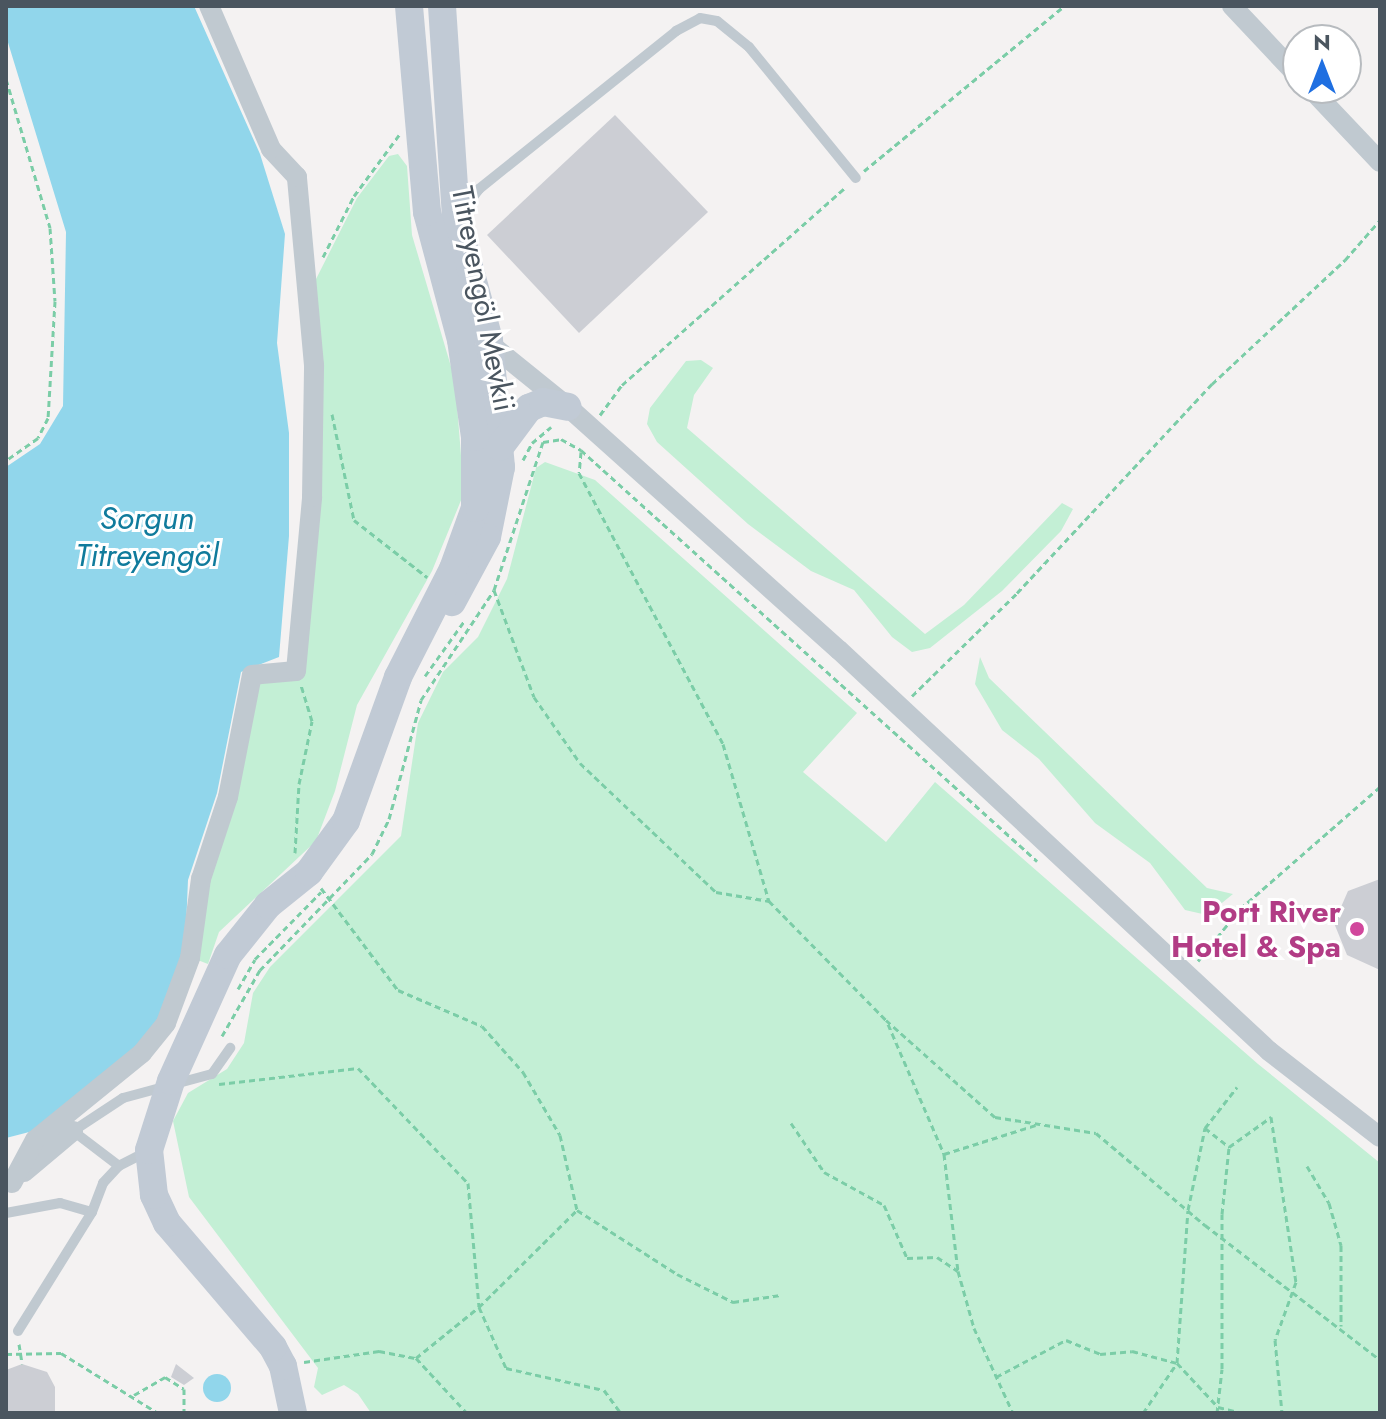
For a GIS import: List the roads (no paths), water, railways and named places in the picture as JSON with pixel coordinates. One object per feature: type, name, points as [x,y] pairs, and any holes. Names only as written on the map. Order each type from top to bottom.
[{"type":"street","points":[[9,1185],[35,1140],[142,1053],[166,1023],[190,958],[201,879],[228,797],[252,675],[296,671],[312,497],[314,365],[297,177],[271,149],[209,6]]},
{"type":"street","name":"Titreyengöl Mevkii","points":[[149,1150],[184,1080],[228,955],[268,905],[309,872],[346,821],[398,677],[418,642],[467,537],[478,476],[475,340],[427,212],[409,6]]},
{"type":"street","name":"Titreyengöl Mevkii","points":[[418,642],[464,590],[477,564],[500,486],[500,447],[475,340],[456,219],[442,6]]},
{"type":"street","points":[[1232,6],[1282,59]]},
{"type":"street","points":[[1325,104],[1380,162]]},
{"type":"street","points":[[475,340],[591,427],[901,707],[1269,1051],[1380,1137]]},
{"type":"street","name":"Titreyengöl Mevkii","points":[[500,447],[529,408],[543,402],[568,407]]},
{"type":"street","points":[[9,1185],[73,1131]]},
{"type":"street","points":[[149,1150],[154,1195],[167,1223],[259,1328],[283,1366],[293,1413]]},
{"type":"lane","points":[[456,219],[479,189],[676,31],[700,18],[717,21],[749,47],[856,178]]},
{"type":"lane","points":[[119,1166],[73,1131],[123,1098],[212,1074],[230,1048]]},
{"type":"lane","points":[[18,1331],[92,1212],[103,1183],[119,1166],[149,1150]]},
{"type":"lane","points":[[6,1213],[60,1203],[92,1212]]},
{"type":"water","name":"Sorgun Titreyengöl","points":[[6,6],[194,6],[260,154],[285,234],[277,343],[289,433],[289,536],[279,657],[241,672],[217,793],[188,880],[185,951],[173,993],[150,1036],[37,1130],[6,1138],[6,467],[40,444],[63,406],[66,232],[6,36]]},
{"type":"water","points":[[217,1374],[227,1378],[231,1388],[227,1398],[217,1402],[207,1398],[203,1388],[207,1378]]},
{"type":"place","name":"Port River Hotel & Spa","points":[[1357,929]]}]
